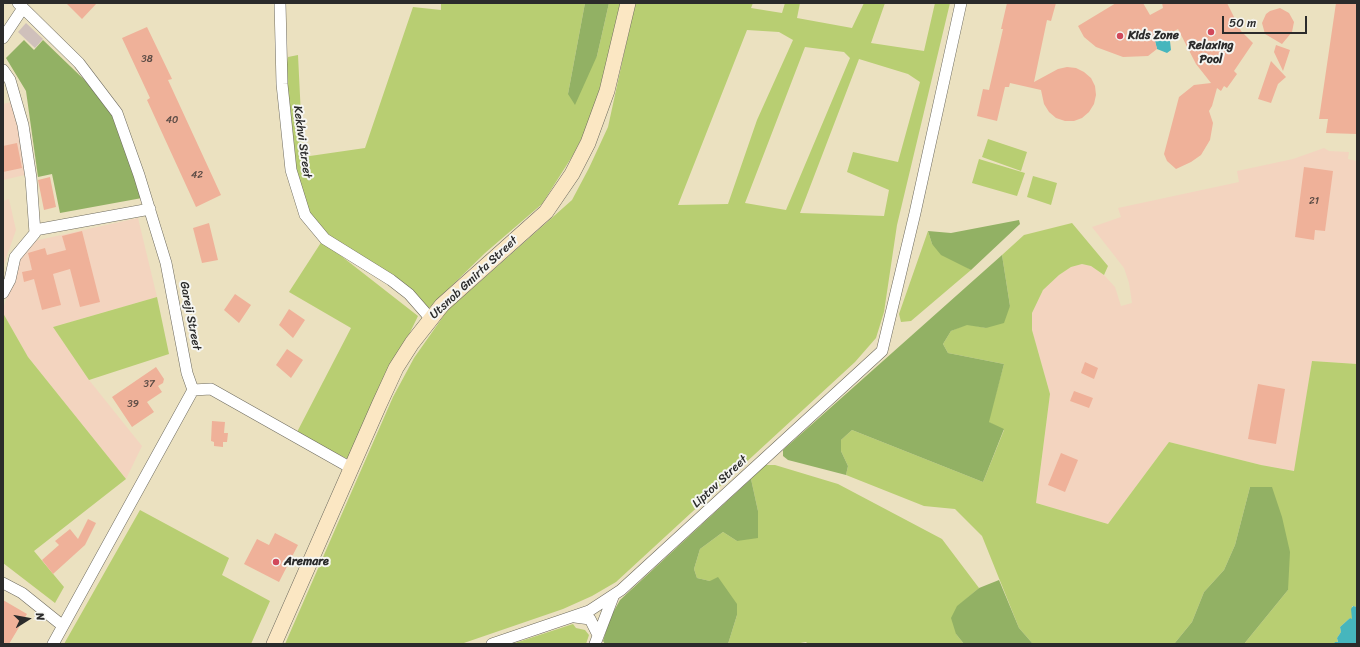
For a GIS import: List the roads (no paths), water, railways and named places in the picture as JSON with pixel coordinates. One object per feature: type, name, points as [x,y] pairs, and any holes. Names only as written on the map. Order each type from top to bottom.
[{"type":"main road","name":"Utsnob Gmirta Street","points":[[274,644],[396,368],[430,318],[442,305],[546,212],[572,174],[588,143],[607,91],[628,3]]},
{"type":"street","name":"Kekhvi Street","points":[[280,3],[282,84],[290,170],[305,215],[325,239],[391,280],[409,294],[430,318]]},
{"type":"street","name":"Liptov Street","points":[[597,640],[613,596],[882,351],[915,213],[961,3]]},
{"type":"street","points":[[3,38],[20,6]]},
{"type":"street","name":"Gareji Street","points":[[20,6],[79,63],[117,113],[150,209],[166,263],[187,373],[193,390]]},
{"type":"street","points":[[3,70],[10,80],[23,125],[31,178],[35,230],[35,233],[15,257],[10,280],[3,293]]},
{"type":"street","points":[[35,230],[150,209]]},
{"type":"street","points":[[53,644],[193,390],[211,389],[351,468]]},
{"type":"street","points":[[3,584],[22,593],[63,626]]},
{"type":"street","points":[[492,644],[575,617],[589,611],[613,596]]},
{"type":"street","points":[[575,617],[590,619],[597,640]]},
{"type":"water","points":[[1174,31],[1170,41],[1171,50],[1167,53],[1157,49],[1155,41]]},
{"type":"water","points":[[1353,606],[1357,607],[1357,644],[1334,644],[1335,642],[1338,642],[1337,638],[1341,632],[1340,627],[1350,618],[1352,619],[1351,609]]},
{"type":"place","name":"Relaxing Pool","points":[[1211,32]]},
{"type":"place","name":"Kids Zone","points":[[1120,36]]},
{"type":"place","name":"Aremare","points":[[276,562]]}]
